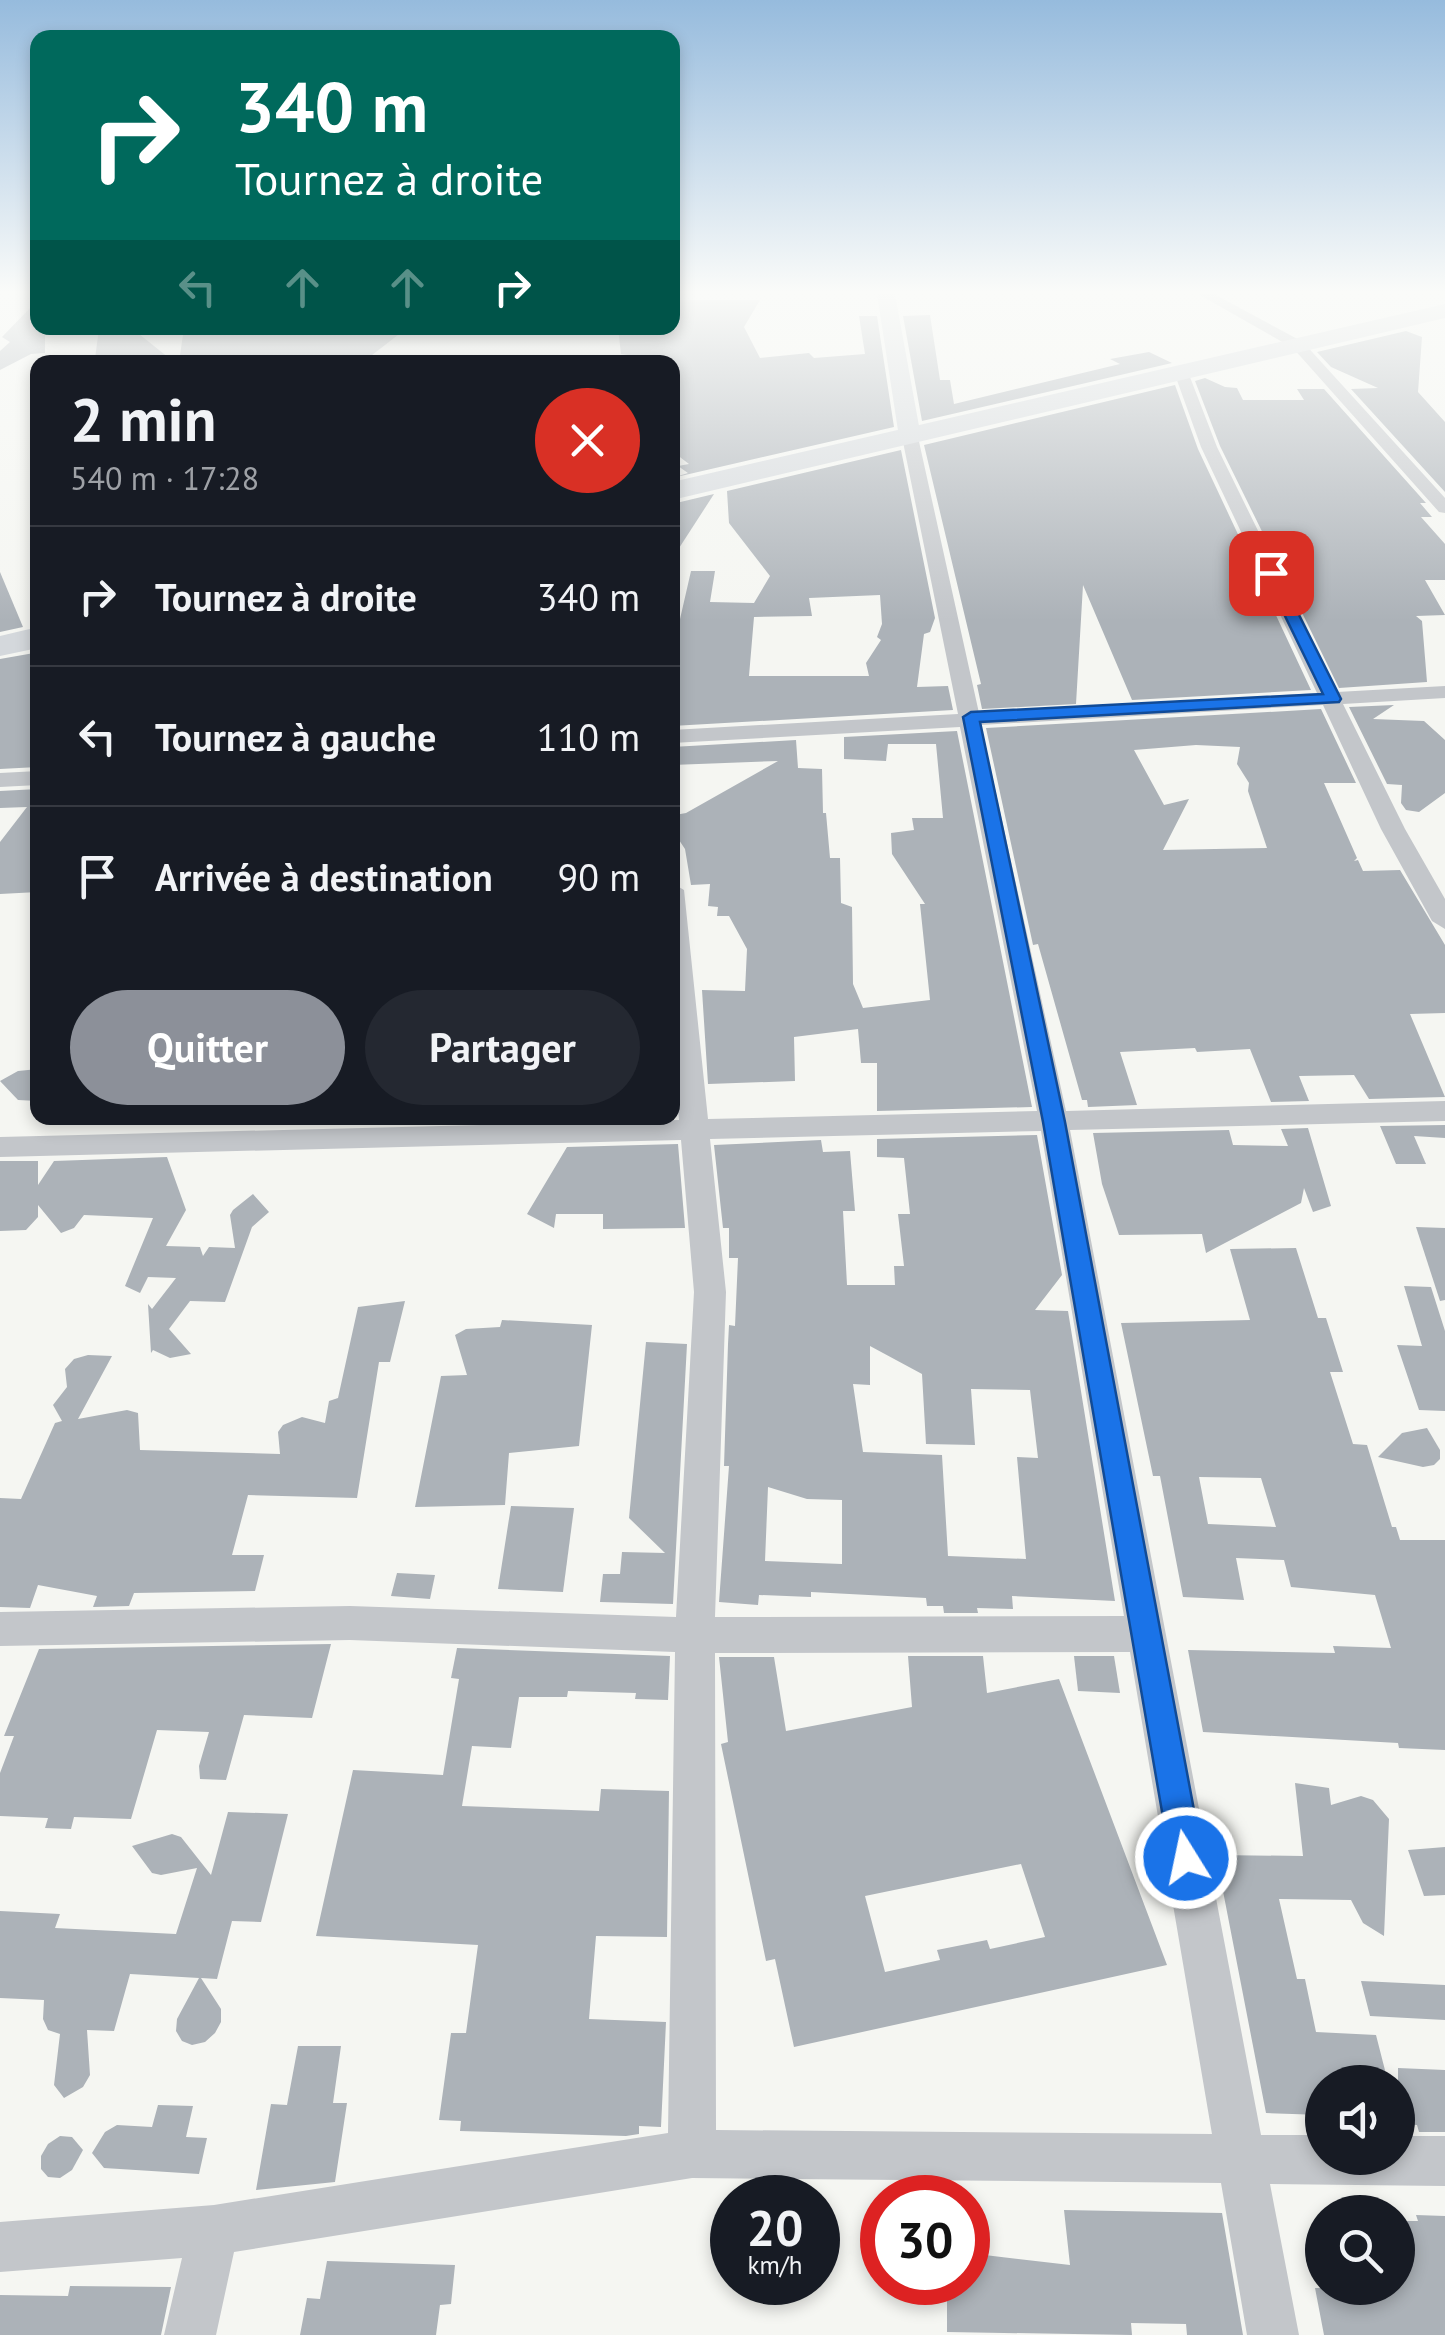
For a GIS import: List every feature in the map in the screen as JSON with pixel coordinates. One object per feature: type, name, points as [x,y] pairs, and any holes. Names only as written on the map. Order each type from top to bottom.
[{"type":"highway","points":[[680,489],[1050,403]]},
{"type":"highway","points":[[0,646],[30,640]]},
{"type":"main road","points":[[904,403],[910,436]]},
{"type":"street","points":[[1192,403],[1208,447],[1393,829],[1445,921]]},
{"type":"street","points":[[1350,403],[1445,508]]},
{"type":"street","points":[[910,436],[1054,1122],[1273,2335]]},
{"type":"street","points":[[680,737],[971,717],[1445,692]]},
{"type":"street","points":[[0,780],[30,778]]},
{"type":"street","points":[[680,970],[710,1292],[695,1635],[692,2154]]},
{"type":"street","points":[[0,1147],[1445,1111]]},
{"type":"street","points":[[0,1629],[350,1623],[695,1635],[1145,1634]]},
{"type":"street","points":[[0,2247],[214,2230],[692,2154],[1445,2160]]},
{"type":"street","points":[[190,2335],[214,2230]]},
{"type":"building","points":[[680,403],[890,403],[894,427],[680,476],[688,473],[680,466],[689,464],[680,457]]},
{"type":"building","points":[[919,403],[1000,403],[922,421]]},
{"type":"building","points":[[1100,403],[1181,403],[1198,449],[1311,690],[1132,700],[1083,585],[1076,704],[982,709],[977,685],[981,684],[924,445]]},
{"type":"building","points":[[1203,403],[1336,403],[1426,503],[1420,503],[1432,517],[1421,517],[1445,544],[1445,580],[1425,580],[1445,615],[1416,616],[1422,621],[1427,682],[1339,688],[1220,446]]},
{"type":"building","points":[[1364,403],[1428,403],[1445,422],[1445,492]]},
{"type":"building","points":[[901,450],[935,618],[930,632],[924,634],[917,687],[948,686],[953,710],[680,726],[680,619],[691,571],[715,571],[710,602],[754,603],[770,576],[729,523],[727,491]],"holes":[[[880,595],[882,624],[877,637],[881,640],[866,663],[869,676],[749,676],[754,617],[812,616],[809,598]]]},
{"type":"building","points":[[714,494],[680,547],[680,502]]},
{"type":"building","points":[[0,572],[23,627],[0,632]]},
{"type":"building","points":[[30,654],[30,767],[0,769],[0,659]]},
{"type":"building","points":[[1394,705],[1373,719],[1424,721],[1445,740],[1445,793],[1419,812],[1406,810],[1401,803],[1402,785],[1387,784],[1349,707]]},
{"type":"building","points":[[1321,709],[1356,783],[1324,783],[1357,858],[1354,861],[1358,860],[1363,871],[1400,870],[1445,945],[1445,1013],[1410,1014],[1445,1097],[1369,1099],[1354,1075],[1299,1076],[1309,1101],[1271,1102],[1250,1049],[1197,1052],[1195,1048],[1120,1052],[1137,1105],[1088,1107],[1087,1100],[1082,1100],[1038,944],[1033,945],[986,728]],"holes":[[[1196,745],[1240,747],[1237,764],[1249,783],[1248,791],[1267,848],[1163,850],[1189,799],[1164,805],[1134,750]]]},
{"type":"building","points":[[957,731],[1032,1107],[877,1111],[877,1063],[861,1063],[858,1029],[794,1037],[795,1081],[708,1084],[702,990],[745,991],[747,949],[729,916],[717,916],[718,907],[708,906],[710,884],[691,885],[685,849],[680,842],[680,814],[778,761],[680,765],[680,747],[796,740],[798,768],[822,769],[830,858],[840,858],[841,903],[852,907],[853,984],[863,1008],[930,1000],[920,904],[925,904],[892,854],[891,833],[914,830],[912,818],[943,818],[936,744],[888,744],[886,761],[844,759],[844,737]]},
{"type":"building","points":[[30,789],[30,892],[0,894],[0,842],[27,807],[0,808],[0,791]]},
{"type":"building","points":[[30,1070],[30,1101],[18,1100],[0,1081],[18,1071]]},
{"type":"building","points":[[1445,1125],[1445,1138],[1414,1136],[1426,1164],[1396,1164],[1380,1126]]},
{"type":"building","points":[[1308,1128],[1331,1206],[1313,1212],[1304,1188],[1301,1203],[1206,1253],[1202,1234],[1119,1235],[1102,1184],[1093,1133],[1229,1130],[1233,1145],[1288,1146],[1281,1129]]},
{"type":"building","points":[[1037,1135],[1062,1275],[1035,1310],[1068,1311],[1115,1601],[1012,1596],[1013,1609],[977,1608],[978,1613],[944,1613],[943,1606],[927,1606],[926,1598],[811,1592],[811,1597],[759,1595],[758,1605],[719,1602],[729,1466],[724,1466],[729,1325],[735,1326],[738,1258],[729,1258],[729,1228],[723,1228],[714,1145],[821,1140],[823,1152],[850,1151],[855,1211],[843,1211],[847,1285],[895,1285],[894,1266],[904,1266],[898,1214],[910,1214],[904,1158],[877,1157],[877,1139]],"holes":[[[870,1346],[922,1374],[926,1444],[975,1445],[971,1389],[1030,1390],[1038,1458],[1017,1457],[1026,1559],[948,1556],[942,1455],[863,1452],[853,1384],[870,1385]],[[768,1487],[807,1499],[842,1500],[842,1564],[765,1561]]]},
{"type":"building","points":[[678,1144],[685,1228],[603,1229],[603,1214],[556,1214],[554,1228],[527,1214],[567,1147]]},
{"type":"building","points":[[167,1157],[186,1210],[166,1246],[200,1247],[203,1256],[209,1247],[235,1248],[230,1215],[233,1210],[253,1194],[269,1212],[252,1227],[225,1302],[190,1301],[169,1329],[191,1354],[170,1358],[153,1350],[151,1353],[148,1304],[152,1309],[176,1278],[148,1277],[140,1293],[125,1286],[153,1218],[84,1215],[74,1228],[61,1233],[38,1205],[38,1217],[26,1230],[0,1231],[0,1161],[38,1161],[38,1185],[54,1161]]},
{"type":"building","points":[[1416,1227],[1445,1228],[1445,1300],[1440,1301]]},
{"type":"building","points":[[1296,1248],[1318,1318],[1326,1318],[1343,1372],[1330,1372],[1353,1444],[1367,1445],[1392,1527],[1396,1527],[1400,1540],[1445,1540],[1445,1750],[1399,1748],[1398,1743],[1203,1732],[1188,1650],[1335,1653],[1333,1646],[1391,1648],[1375,1595],[1291,1587],[1284,1560],[1236,1558],[1244,1600],[1183,1597],[1160,1476],[1153,1476],[1121,1323],[1250,1320],[1230,1249]],"holes":[[[1199,1477],[1261,1478],[1276,1527],[1208,1524]]]},
{"type":"building","points":[[1404,1286],[1431,1287],[1445,1331],[1445,1411],[1419,1410],[1397,1345],[1422,1346]]},
{"type":"building","points":[[405,1301],[390,1362],[379,1362],[357,1498],[248,1495],[232,1555],[264,1555],[255,1591],[134,1593],[129,1606],[93,1607],[97,1596],[38,1585],[30,1608],[0,1607],[0,1498],[21,1499],[55,1423],[62,1421],[53,1405],[67,1387],[65,1369],[74,1359],[112,1356],[78,1419],[127,1410],[138,1413],[140,1450],[280,1454],[278,1432],[283,1425],[302,1417],[325,1423],[329,1401],[338,1398],[358,1307]]},
{"type":"building","points":[[502,1320],[592,1325],[579,1446],[509,1453],[505,1505],[415,1507],[441,1376],[467,1375],[455,1335],[466,1329],[500,1327]]},
{"type":"building","points":[[646,1342],[687,1344],[673,1604],[600,1602],[603,1574],[620,1574],[622,1552],[665,1553],[629,1518]]},
{"type":"building","points":[[1427,1428],[1440,1450],[1440,1459],[1434,1465],[1423,1467],[1378,1457],[1402,1433]]},
{"type":"building","points":[[511,1506],[574,1508],[563,1592],[498,1589]]},
{"type":"building","points":[[397,1573],[435,1575],[430,1599],[391,1596]]},
{"type":"building","points":[[331,1644],[312,1718],[244,1715],[226,1780],[200,1779],[199,1766],[209,1732],[157,1730],[131,1819],[74,1817],[71,1829],[45,1828],[48,1818],[0,1816],[0,1773],[14,1736],[4,1736],[39,1649]]},
{"type":"building","points":[[457,1648],[670,1656],[668,1700],[635,1699],[636,1693],[568,1691],[567,1697],[519,1697],[511,1748],[472,1746],[462,1806],[599,1811],[601,1789],[669,1791],[667,1937],[596,1936],[589,2019],[666,2022],[661,2127],[639,2126],[639,2134],[626,2136],[460,2131],[461,2121],[439,2120],[451,2033],[466,2033],[478,1945],[316,1936],[353,1770],[443,1775],[459,1679],[451,1678]]},
{"type":"building","points":[[908,1656],[983,1656],[987,1693],[1059,1679],[1167,1965],[794,2047],[775,1959],[766,1961],[721,1744],[728,1742],[719,1657],[774,1657],[786,1731],[912,1707]],"holes":[[[1021,1864],[1045,1937],[990,1949],[987,1940],[937,1950],[940,1960],[885,1972],[865,1896]]]},
{"type":"building","points":[[1074,1656],[1114,1656],[1120,1693],[1078,1691]]},
{"type":"building","points":[[1295,1783],[1329,1788],[1331,1805],[1361,1796],[1373,1800],[1389,1819],[1384,1936],[1363,1923],[1351,1900],[1279,1899],[1297,1979],[1305,1979],[1316,2032],[1376,2035],[1384,2065],[1305,2065],[1305,2114],[1266,2113],[1216,1855],[1303,1856]]},
{"type":"building","points":[[228,1812],[288,1814],[261,1922],[232,1921],[217,1979],[201,1978],[221,2009],[221,2022],[215,2033],[205,2042],[192,2045],[182,2041],[176,2031],[177,2019],[199,1978],[130,1974],[114,2031],[87,2030],[90,2075],[83,2087],[64,2098],[54,2085],[60,2034],[48,2030],[43,2019],[44,2000],[0,1998],[0,1911],[60,1914],[55,1928],[176,1934],[197,1868],[152,1873],[132,1846],[172,1834],[181,1837],[211,1875]]},
{"type":"building","points":[[1445,1847],[1445,1895],[1424,1896],[1408,1850]]},
{"type":"building","points":[[1361,1981],[1445,1985],[1445,2020],[1370,2016]]},
{"type":"building","points":[[298,2046],[341,2046],[333,2103],[347,2103],[335,2182],[256,2190],[271,2104],[287,2105]]},
{"type":"building","points":[[1415,2069],[1445,2070],[1445,2132],[1419,2132]]},
{"type":"building","points":[[158,2105],[193,2106],[186,2137],[207,2138],[199,2174],[104,2168],[92,2153],[105,2132],[117,2125],[152,2127]]},
{"type":"building","points":[[60,2136],[72,2137],[83,2150],[72,2170],[60,2178],[48,2177],[41,2169],[41,2156],[48,2144]]},
{"type":"building","points":[[1064,2210],[1222,2213],[1243,2335],[1187,2335],[1186,2324],[1131,2323],[1132,2335],[947,2332],[947,2305],[990,2305],[990,2256],[1070,2265]]},
{"type":"building","points":[[1416,2215],[1445,2216],[1445,2335],[1324,2335],[1318,2305],[1415,2305]]},
{"type":"building","points":[[327,2261],[455,2265],[451,2304],[440,2305],[436,2335],[300,2335],[307,2298],[320,2299]]},
{"type":"building","points":[[70,2286],[171,2287],[161,2335],[0,2335],[0,2295],[68,2296]]},
{"type":"route","points":[[1186,1858],[1054,1122],[971,717],[1333,699],[1271,573]]}]
